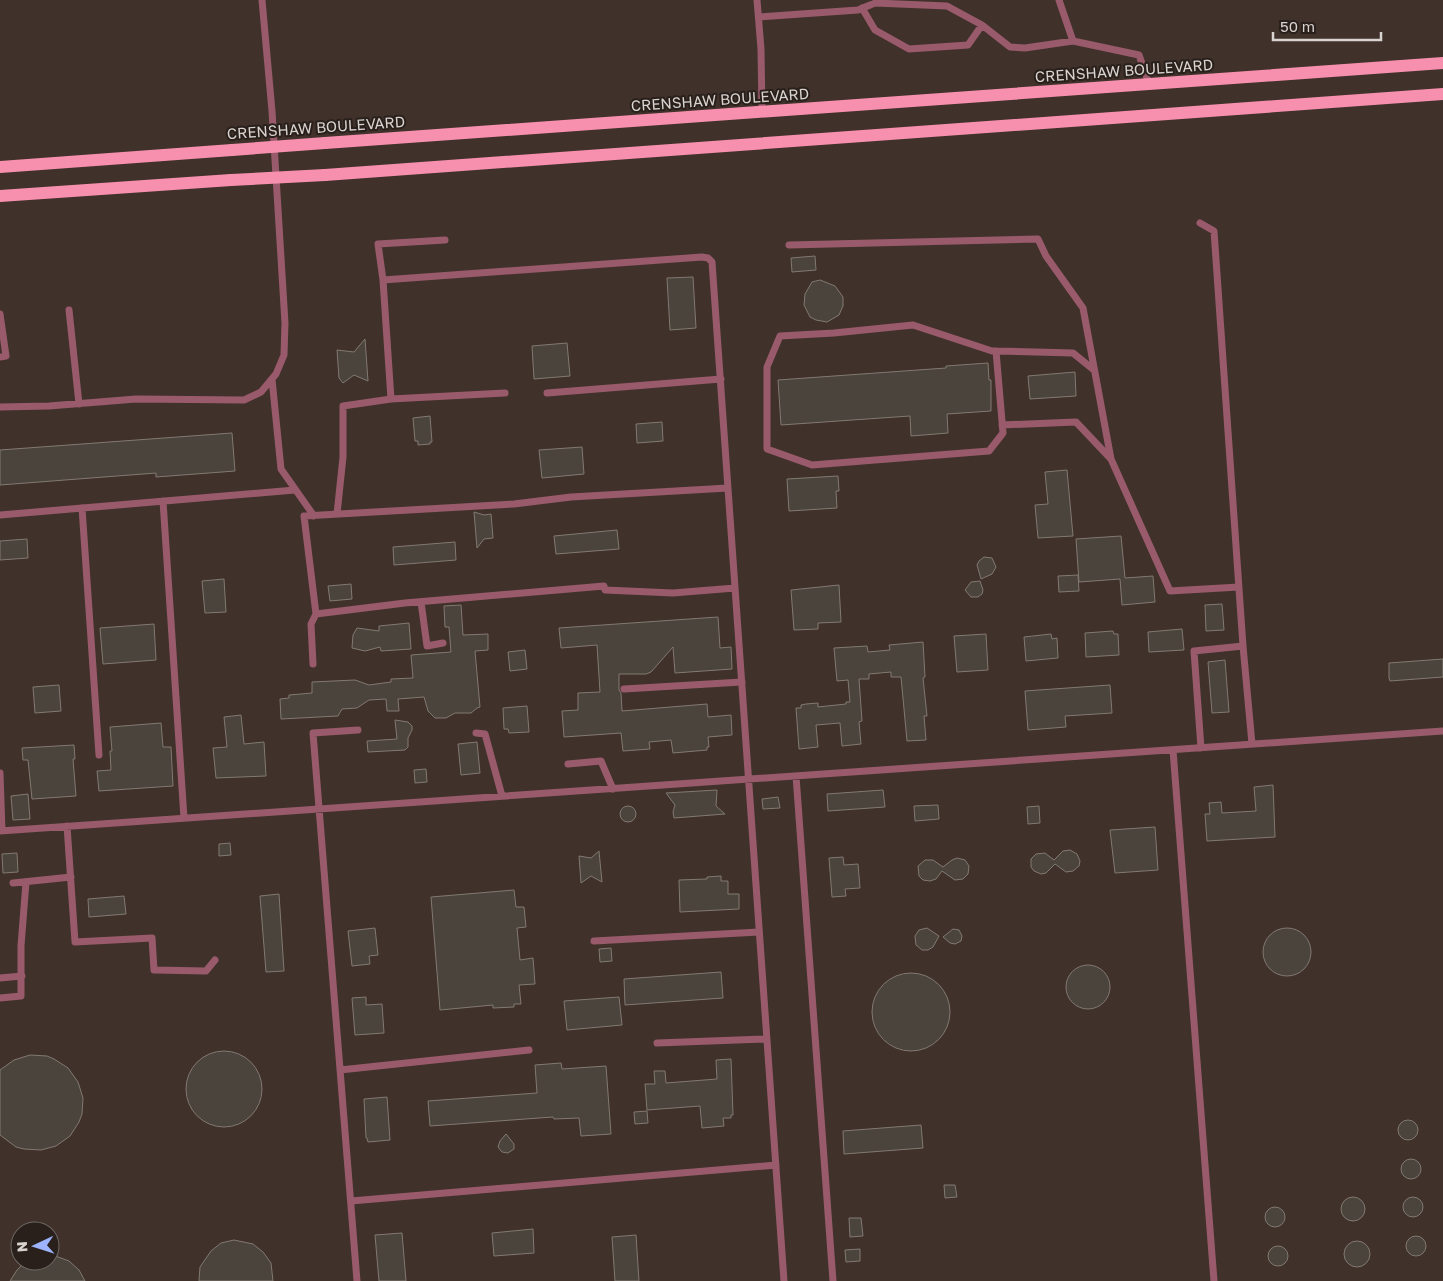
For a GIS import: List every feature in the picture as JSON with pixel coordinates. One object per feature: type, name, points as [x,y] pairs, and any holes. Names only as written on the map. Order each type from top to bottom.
[{"type":"main road","name":"CRENSHAW BOULEVARD","points":[[0,166],[1443,64]]},
{"type":"main road","points":[[0,196],[325,175],[1443,94]]},
{"type":"lane","points":[[0,408],[136,399],[244,400],[261,392],[276,374],[284,355],[285,323],[272,112],[262,0]]},
{"type":"lane","points":[[757,0],[762,112]]},
{"type":"lane","points":[[1059,0],[1073,41]]},
{"type":"lane","points":[[759,17],[858,10],[876,2],[947,6],[982,25],[1010,47],[1025,48],[1073,41],[1139,55],[1149,84]]},
{"type":"lane","points":[[862,8],[875,30],[909,49],[968,45],[982,25]]},
{"type":"lane","points":[[1200,223],[1214,231],[1243,646],[1252,744]]},
{"type":"lane","points":[[789,245],[1038,239],[1046,256],[1083,308],[1111,459],[1170,591],[1239,587]]},
{"type":"lane","points":[[392,399],[383,280],[378,244],[445,240]]},
{"type":"lane","points":[[383,280],[693,258],[708,258],[712,262],[784,1281]]},
{"type":"lane","points":[[69,310],[80,404]]},
{"type":"lane","points":[[0,314],[6,356],[0,358]]},
{"type":"lane","points":[[996,351],[1003,433],[989,452],[812,466],[766,449],[768,367],[780,336],[913,325],[996,351],[1073,353],[1094,370]]},
{"type":"lane","points":[[272,379],[281,469],[314,516]]},
{"type":"lane","points":[[547,393],[721,379]]},
{"type":"lane","points":[[337,514],[343,457],[343,406],[392,399],[505,393]]},
{"type":"lane","points":[[1002,425],[1076,422],[1111,459]]},
{"type":"lane","points":[[313,664],[311,624],[316,614],[304,516],[514,504],[571,497],[728,488]]},
{"type":"lane","points":[[0,515],[295,490]]},
{"type":"lane","points":[[163,501],[184,818]]},
{"type":"lane","points":[[82,508],[99,755]]},
{"type":"lane","points":[[316,614],[421,602],[604,586],[605,590],[673,593],[735,588]]},
{"type":"lane","points":[[421,602],[427,646],[443,643]]},
{"type":"lane","points":[[1201,748],[1194,651],[1243,646]]},
{"type":"lane","points":[[624,689],[742,682]]},
{"type":"lane","points":[[358,730],[313,732],[358,1281]]},
{"type":"lane","points":[[0,773],[1,831],[1443,731]]},
{"type":"lane","points":[[476,733],[485,734],[502,796]]},
{"type":"lane","points":[[1173,750],[1214,1281]]},
{"type":"lane","points":[[568,764],[601,761],[613,789]]},
{"type":"lane","points":[[796,776],[833,1281]]},
{"type":"lane","points":[[67,826],[75,942],[152,938],[154,970],[206,971],[215,960]]},
{"type":"lane","points":[[13,883],[71,876]]},
{"type":"lane","points":[[0,998],[21,996],[21,946],[26,882]]},
{"type":"lane","points":[[594,942],[759,932]]},
{"type":"lane","points":[[0,978],[22,976]]},
{"type":"lane","points":[[657,1043],[767,1039]]},
{"type":"lane","points":[[340,1070],[529,1050]]},
{"type":"lane","points":[[351,1201],[776,1165]]},
{"type":"shaded area","points":[[0,0],[1443,0],[1443,1281],[0,1281]]},
{"type":"building","points":[[815,256],[816,270],[792,272],[791,258]]},
{"type":"building","points":[[693,277],[696,328],[670,330],[667,278]]},
{"type":"building","points":[[820,280],[835,286],[843,297],[843,306],[839,315],[827,322],[810,317],[804,305],[805,294],[812,282]]},
{"type":"building","points":[[365,339],[368,381],[354,375],[343,383],[339,378],[337,350],[354,352]]},
{"type":"building","points":[[567,343],[570,376],[534,379],[532,346]]},
{"type":"building","points":[[988,363],[989,380],[991,380],[991,411],[947,414],[948,433],[911,436],[910,416],[781,425],[778,380],[946,368],[946,366]]},
{"type":"building","points":[[1075,372],[1076,396],[1030,399],[1028,376]]},
{"type":"building","points":[[430,416],[432,442],[430,444],[418,445],[418,441],[415,441],[413,418]]},
{"type":"building","points":[[662,422],[663,441],[637,443],[636,424]]},
{"type":"building","points":[[232,433],[235,471],[156,477],[156,473],[0,485],[0,450]]},
{"type":"building","points":[[582,447],[584,474],[542,478],[539,450]]},
{"type":"building","points":[[1067,470],[1073,536],[1038,538],[1035,505],[1048,504],[1045,472]]},
{"type":"building","points":[[838,476],[839,491],[836,491],[837,508],[789,511],[787,479]]},
{"type":"building","points":[[474,512],[484,515],[491,514],[493,538],[484,539],[477,548]]},
{"type":"building","points":[[617,530],[619,549],[556,554],[554,536]]},
{"type":"building","points":[[1121,536],[1125,578],[1153,576],[1155,602],[1122,605],[1120,579],[1079,582],[1076,539]]},
{"type":"building","points":[[27,539],[28,558],[0,560],[0,541]]},
{"type":"building","points":[[455,542],[456,560],[394,565],[393,547]]},
{"type":"building","points":[[984,557],[992,558],[996,567],[992,574],[981,579],[977,565]]},
{"type":"building","points":[[1078,575],[1079,591],[1059,592],[1058,576]]},
{"type":"building","points":[[224,579],[226,612],[205,613],[202,581]]},
{"type":"building","points":[[980,581],[983,590],[982,594],[978,597],[971,597],[965,590],[971,582]]},
{"type":"building","points":[[351,584],[352,599],[330,601],[328,586]]},
{"type":"building","points":[[839,585],[841,622],[818,623],[818,629],[794,630],[791,590]]},
{"type":"building","points":[[1222,604],[1224,630],[1206,631],[1205,605]]},
{"type":"building","points":[[461,605],[463,635],[488,634],[488,650],[475,651],[480,707],[471,713],[455,713],[446,718],[435,718],[428,711],[424,697],[398,699],[399,711],[387,711],[386,699],[369,700],[357,708],[342,709],[338,716],[281,719],[280,699],[289,698],[289,695],[312,693],[312,682],[355,680],[369,685],[391,682],[391,679],[413,678],[411,655],[451,652],[449,627],[445,627],[444,606]]},
{"type":"building","points":[[718,617],[720,648],[731,647],[732,669],[675,673],[673,647],[651,672],[646,674],[619,674],[619,690],[621,693],[622,711],[707,704],[708,717],[731,715],[732,735],[708,737],[709,747],[707,747],[707,750],[673,753],[671,740],[649,742],[650,749],[623,751],[621,733],[564,737],[562,711],[578,710],[578,693],[600,692],[597,645],[561,648],[559,628]]},
{"type":"building","points":[[409,623],[411,649],[381,651],[380,647],[365,651],[352,648],[353,635],[357,628],[379,631],[379,626]]},
{"type":"building","points":[[154,624],[156,660],[103,664],[100,628]]},
{"type":"building","points":[[1182,629],[1184,650],[1149,652],[1148,632]]},
{"type":"building","points":[[1113,631],[1114,634],[1118,634],[1119,655],[1086,657],[1085,633]]},
{"type":"building","points":[[986,634],[988,670],[957,672],[954,636]]},
{"type":"building","points":[[1051,634],[1052,639],[1057,638],[1058,658],[1026,661],[1024,637]]},
{"type":"building","points":[[923,642],[925,677],[923,678],[927,716],[924,716],[926,740],[907,741],[901,677],[891,677],[891,672],[869,674],[869,679],[859,679],[862,721],[859,722],[861,744],[842,746],[840,723],[816,725],[818,747],[799,749],[796,708],[801,708],[801,705],[806,704],[818,703],[818,707],[850,702],[848,680],[837,681],[834,648],[867,646],[868,652],[890,650],[889,645]]},
{"type":"building","points":[[525,650],[527,669],[510,671],[508,652]]},
{"type":"building","points":[[1443,659],[1443,677],[1390,681],[1389,663]]},
{"type":"building","points":[[1225,660],[1229,712],[1212,713],[1208,662]]},
{"type":"building","points":[[59,685],[61,711],[35,713],[33,687]]},
{"type":"building","points":[[1110,685],[1112,713],[1065,716],[1066,727],[1028,730],[1025,691]]},
{"type":"building","points":[[527,706],[529,732],[509,733],[508,729],[504,729],[503,708]]},
{"type":"building","points":[[241,715],[244,744],[264,742],[266,776],[216,778],[213,748],[227,747],[224,717]]},
{"type":"building","points":[[395,720],[408,722],[412,726],[408,738],[408,747],[405,750],[368,752],[367,741],[397,739]]},
{"type":"building","points":[[161,723],[163,747],[171,747],[173,786],[99,791],[97,771],[111,770],[110,727]]},
{"type":"building","points":[[477,742],[480,773],[461,775],[458,744]]},
{"type":"building","points":[[74,745],[75,759],[73,759],[76,796],[32,799],[28,760],[23,760],[22,748]]},
{"type":"building","points":[[426,769],[427,782],[415,783],[414,770]]},
{"type":"building","points":[[1273,785],[1275,837],[1207,841],[1205,814],[1210,814],[1209,803],[1221,802],[1222,813],[1256,811],[1254,787]]},
{"type":"building","points":[[717,790],[716,806],[725,814],[674,818],[675,805],[666,793]]},
{"type":"building","points":[[883,790],[885,807],[828,811],[827,794]]},
{"type":"building","points":[[28,794],[30,819],[13,820],[11,796]]},
{"type":"building","points":[[778,797],[780,808],[763,809],[762,799]]},
{"type":"building","points":[[938,805],[939,819],[915,821],[914,806]]},
{"type":"building","points":[[628,806],[634,808],[636,814],[634,820],[628,822],[622,820],[620,814],[622,808]]},
{"type":"building","points":[[1039,806],[1040,823],[1028,824],[1027,807]]},
{"type":"building","points":[[1155,827],[1158,870],[1115,873],[1110,830]]},
{"type":"building","points":[[230,843],[231,855],[219,856],[219,844]]},
{"type":"building","points":[[1070,850],[1077,854],[1080,861],[1079,866],[1073,871],[1066,872],[1055,864],[1046,873],[1041,874],[1034,871],[1031,867],[1031,859],[1036,854],[1045,853],[1054,860],[1063,851]]},
{"type":"building","points":[[599,851],[602,882],[591,876],[581,883],[579,856],[591,858]]},
{"type":"building","points":[[17,853],[18,872],[3,873],[2,854]]},
{"type":"building","points":[[843,857],[844,865],[858,864],[860,888],[845,889],[846,896],[832,897],[829,858]]},
{"type":"building","points":[[957,858],[965,860],[969,866],[968,874],[963,879],[955,880],[942,871],[936,879],[930,881],[923,880],[919,876],[918,866],[925,860],[933,860],[943,867]]},
{"type":"building","points":[[721,876],[721,881],[728,881],[728,894],[739,894],[739,909],[680,912],[679,880],[707,879],[707,877]]},
{"type":"building","points":[[514,890],[516,907],[524,907],[526,927],[517,928],[520,960],[533,958],[535,984],[519,985],[521,1004],[514,1004],[514,1007],[493,1008],[493,1005],[440,1010],[431,897]]},
{"type":"building","points":[[279,894],[284,971],[266,972],[260,896]]},
{"type":"building","points":[[124,896],[126,914],[89,917],[88,899]]},
{"type":"building","points":[[375,928],[378,955],[369,956],[370,964],[352,966],[348,931]]},
{"type":"building","points":[[927,928],[939,936],[933,947],[928,950],[922,950],[916,945],[915,936],[919,930]]},
{"type":"building","points":[[1282,928],[1292,928],[1304,935],[1311,947],[1311,957],[1304,969],[1292,976],[1282,976],[1274,972],[1267,965],[1263,957],[1263,947],[1267,939],[1274,932]]},
{"type":"building","points":[[953,929],[959,930],[962,936],[961,941],[955,944],[950,943],[943,937]]},
{"type":"building","points":[[611,948],[612,961],[600,962],[599,949]]},
{"type":"building","points":[[1088,965],[1100,969],[1106,975],[1110,987],[1106,999],[1100,1005],[1088,1009],[1076,1005],[1070,999],[1066,987],[1070,975],[1076,969]]},
{"type":"building","points":[[721,972],[723,998],[625,1005],[624,979]]},
{"type":"building","points":[[911,973],[926,976],[943,990],[947,997],[950,1012],[947,1027],[933,1044],[926,1048],[911,1051],[896,1048],[879,1034],[875,1027],[872,1012],[875,997],[889,980],[896,976]]},
{"type":"building","points":[[366,997],[366,1005],[382,1004],[384,1033],[355,1035],[352,998]]},
{"type":"building","points":[[619,997],[622,1025],[567,1030],[564,1001]]},
{"type":"building","points":[[224,1051],[238,1054],[251,1062],[259,1075],[262,1089],[259,1103],[251,1116],[238,1124],[224,1127],[210,1124],[197,1116],[189,1103],[186,1089],[189,1075],[197,1062],[210,1054]]},
{"type":"building","points":[[30,1055],[47,1056],[68,1068],[78,1082],[83,1098],[82,1114],[70,1136],[56,1146],[41,1150],[16,1147],[0,1135],[0,1070],[14,1060]]},
{"type":"building","points":[[731,1059],[733,1115],[731,1115],[731,1118],[723,1118],[724,1126],[702,1128],[700,1106],[647,1110],[645,1084],[655,1084],[654,1071],[665,1071],[666,1083],[717,1079],[716,1060]]},
{"type":"building","points":[[561,1063],[562,1069],[606,1066],[611,1134],[581,1136],[579,1118],[554,1119],[553,1117],[430,1126],[428,1101],[537,1093],[535,1065]]},
{"type":"building","points":[[387,1097],[390,1140],[368,1142],[366,1138],[364,1099]]},
{"type":"building","points":[[647,1111],[648,1123],[635,1124],[634,1112]]},
{"type":"building","points":[[1408,1120],[1415,1123],[1418,1130],[1415,1137],[1408,1140],[1401,1137],[1398,1130],[1401,1123]]},
{"type":"building","points":[[921,1125],[923,1148],[844,1154],[843,1131]]},
{"type":"building","points":[[506,1134],[514,1144],[514,1149],[508,1153],[502,1152],[498,1147]]},
{"type":"building","points":[[1411,1159],[1418,1162],[1421,1169],[1418,1176],[1411,1179],[1404,1176],[1401,1169],[1404,1162]]},
{"type":"building","points":[[944,1185],[955,1185],[957,1197],[945,1198]]},
{"type":"building","points":[[1353,1197],[1362,1200],[1365,1209],[1362,1218],[1353,1221],[1344,1218],[1341,1209],[1344,1200]]},
{"type":"building","points":[[1413,1197],[1420,1200],[1423,1207],[1420,1214],[1413,1217],[1406,1214],[1403,1207],[1406,1200]]},
{"type":"building","points":[[1275,1207],[1282,1210],[1285,1217],[1282,1224],[1275,1227],[1268,1224],[1265,1217],[1268,1210]]},
{"type":"building","points":[[849,1218],[861,1218],[863,1236],[850,1237]]},
{"type":"building","points":[[533,1229],[534,1253],[494,1256],[492,1233]]},
{"type":"building","points":[[402,1233],[406,1281],[379,1281],[375,1235]]},
{"type":"building","points":[[636,1235],[639,1281],[615,1281],[612,1237]]},
{"type":"building","points":[[1416,1236],[1423,1239],[1426,1246],[1423,1253],[1416,1256],[1409,1253],[1406,1246],[1409,1239]]},
{"type":"building","points":[[234,1240],[253,1244],[263,1252],[271,1263],[273,1281],[199,1281],[200,1267],[211,1251],[221,1243]]},
{"type":"building","points":[[1357,1241],[1366,1245],[1370,1254],[1366,1263],[1357,1267],[1348,1263],[1344,1254],[1348,1245]]},
{"type":"building","points":[[1278,1246],[1285,1249],[1288,1256],[1285,1263],[1278,1266],[1271,1263],[1268,1256],[1271,1249]]},
{"type":"building","points":[[860,1249],[860,1261],[846,1262],[845,1250]]},
{"type":"building","points":[[60,1258],[69,1261],[79,1270],[85,1281],[10,1281],[16,1271],[60,1271]]}]
